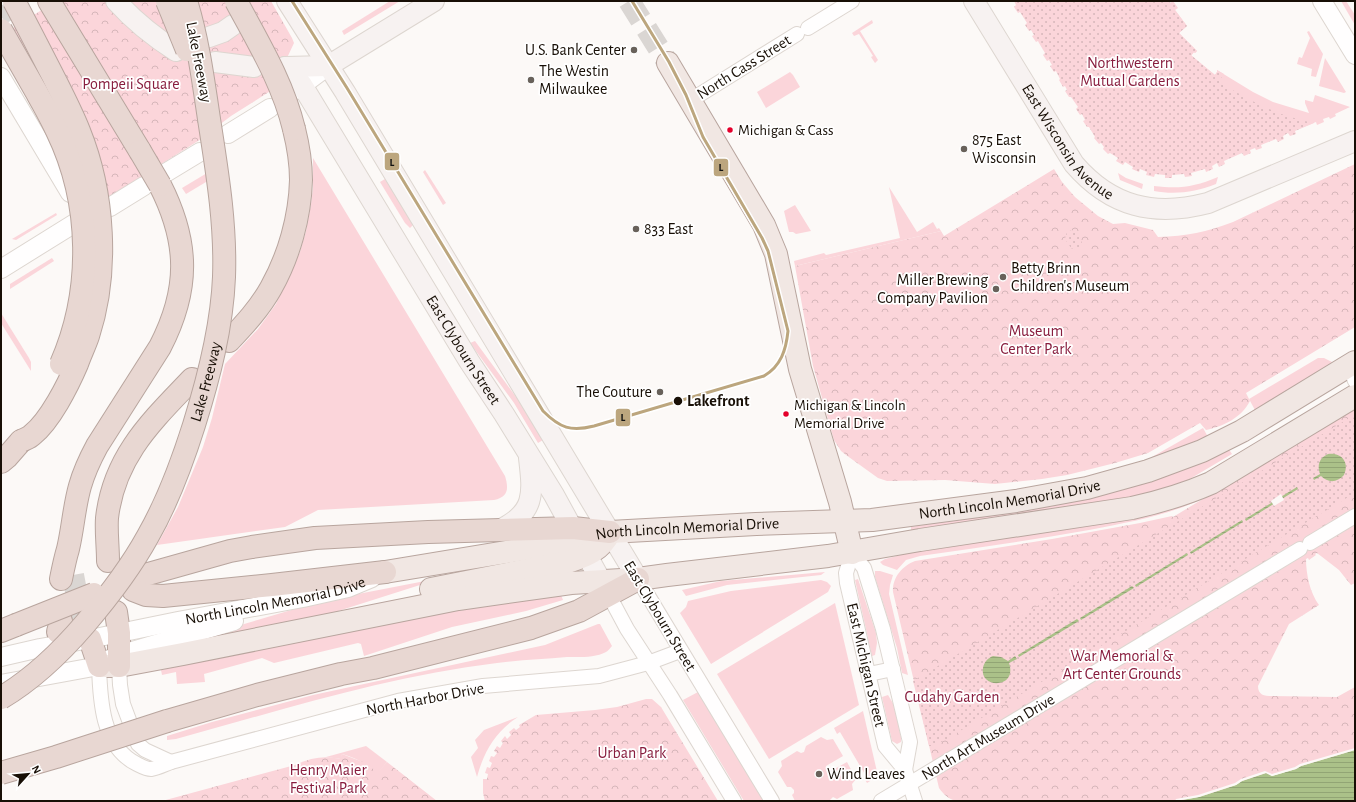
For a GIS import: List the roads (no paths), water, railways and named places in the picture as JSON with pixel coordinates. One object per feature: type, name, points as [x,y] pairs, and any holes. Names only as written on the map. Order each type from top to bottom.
[{"type":"highway","points":[[1,462],[21,441],[32,435],[54,408],[74,370],[88,335],[97,297],[101,260],[101,220],[97,192],[92,168],[80,131],[14,1]]},
{"type":"highway","points":[[49,1],[148,163],[169,202],[181,241],[182,273],[180,293],[171,324],[160,347],[97,446],[80,485],[68,549],[63,565],[67,577]]},
{"type":"highway","points":[[167,1],[184,44],[209,69]]},
{"type":"highway","name":"Lake Freeway","points":[[1,698],[36,673],[62,649],[95,612],[130,566],[149,535],[167,498],[186,451],[206,388],[221,314],[224,277],[224,230],[209,69],[199,51],[186,1]]},
{"type":"highway","points":[[229,341],[248,320],[271,289],[287,251],[298,209],[301,180],[298,146],[289,111],[279,85],[236,1]]},
{"type":"highway","points":[[1,30],[51,118],[64,148],[74,179],[82,212],[84,235],[84,276],[76,323],[58,372],[29,421],[21,441]]},
{"type":"highway","points":[[109,558],[106,540],[107,517],[117,476],[137,440],[153,420],[192,379]]},
{"type":"highway","points":[[385,572],[163,596],[146,595],[137,583],[199,559],[252,546],[315,538],[499,530],[580,540],[610,532]]},
{"type":"highway","points":[[1,774],[167,721],[264,693],[373,668],[531,628],[579,611],[605,588],[638,579]]},
{"type":"highway","points":[[1,631],[94,594]]},
{"type":"highway","points":[[112,662],[117,622]]},
{"type":"highway","points":[[90,639],[112,662]]},
{"type":"main road","points":[[116,1],[128,14],[169,44]]},
{"type":"main road","name":"East Clybourn Street","points":[[287,1],[393,171],[442,255],[638,579]]},
{"type":"main road","points":[[328,66],[434,1]]},
{"type":"main road","name":"East Wisconsin Avenue","points":[[974,1],[1070,158],[1090,180],[1112,196],[1131,204],[1143,208],[1172,210],[1189,208],[1208,203],[1355,141]]},
{"type":"main road","points":[[209,37],[223,32],[233,25]]},
{"type":"main road","name":"East Michigan Street","points":[[668,63],[764,225],[776,254],[800,369],[852,553]]},
{"type":"main road","name":"East Clybourn Street","points":[[328,66],[285,67],[295,76],[299,88],[415,272],[469,362],[529,454],[580,540],[605,588]]},
{"type":"main road","points":[[209,69],[254,67]]},
{"type":"main road","points":[[415,272],[442,255]]},
{"type":"main road","name":"North Lincoln Memorial Drive","points":[[610,532],[756,524],[872,520],[1016,501],[1087,488],[1148,471],[1202,451],[1234,435],[1353,369]]},
{"type":"main road","name":"North Lincoln Memorial Drive","points":[[638,579],[852,553],[920,540],[1093,515],[1161,502],[1211,482],[1355,396]]},
{"type":"main road","points":[[499,530],[518,520],[527,508],[532,482],[529,454]]},
{"type":"main road","points":[[350,620],[373,607],[404,596],[496,575],[568,562],[580,540],[602,545],[610,532]]},
{"type":"main road","name":"North Lincoln Memorial Drive","points":[[385,572],[580,540]]},
{"type":"main road","points":[[112,662],[183,654],[458,599],[571,583],[605,588]]},
{"type":"street","name":"North Cass Street","points":[[690,100],[852,1]]},
{"type":"street","points":[[1322,1],[1355,56]]},
{"type":"street","points":[[299,88],[328,66]]},
{"type":"street","points":[[1,77],[70,193]]},
{"type":"street","points":[[228,134],[270,108]]},
{"type":"street","points":[[167,172],[200,152]]},
{"type":"street","points":[[110,207],[144,186]]},
{"type":"street","points":[[1,270],[75,223]]},
{"type":"street","name":"North Art Museum Drive","points":[[881,801],[1355,516]]},
{"type":"street","name":"East Michigan Street","points":[[852,553],[864,568],[883,629],[893,669],[910,742],[905,770]]},
{"type":"street","name":"East Michigan Street","points":[[852,553],[846,578],[885,746],[905,770],[915,801]]},
{"type":"street","name":"North Lincoln Memorial Drive","points":[[1,657],[90,639],[117,622],[178,620],[303,598],[348,588],[385,572]]},
{"type":"street","name":"East Clybourn Street","points":[[638,579],[680,651],[772,801]]},
{"type":"street","name":"East Clybourn Street","points":[[605,588],[627,629],[670,695],[734,801]]},
{"type":"street","points":[[1,684],[112,662],[303,598]]},
{"type":"street","name":"North Harbor Drive","points":[[112,662],[99,689],[106,726],[117,747],[126,758],[143,767],[151,769],[398,701],[483,686],[600,676],[648,663],[680,651]]},
{"type":"street","points":[[112,662],[120,685],[123,704],[138,744],[145,750],[172,762]]},
{"type":"street","points":[[869,674],[893,669]]},
{"type":"tunnel","points":[[1,16],[27,1]]},
{"type":"tunnel","points":[[629,1],[668,63]]},
{"type":"tunnel","points":[[73,575],[82,617]]},
{"type":"place","name":"U.S. Bank Center","points":[[634,50]]},
{"type":"place","name":"The Westin Milwaukee","points":[[531,80]]},
{"type":"place","name":"Michigan & Cass","points":[[730,130]]},
{"type":"place","name":"875 East Wisconsin","points":[[964,149]]},
{"type":"place","name":"833 East","points":[[636,229]]},
{"type":"place","name":"Betty Brinn Children's Museum","points":[[1003,277]]},
{"type":"place","name":"Miller Brewing Company Pavilion","points":[[996,289]]},
{"type":"place","name":"The Couture","points":[[660,392]]},
{"type":"place","name":"Lakefront","points":[[678,401]]},
{"type":"place","name":"Michigan & Lincoln Memorial Drive","points":[[786,414]]},
{"type":"place","name":"Wind Leaves","points":[[819,774]]},
{"type":"park label","name":"Northwestern Mutual Gardens","points":[[1130,72]]},
{"type":"park label","name":"Pompeii Square","points":[[131,84]]},
{"type":"park label","name":"Museum Center Park","points":[[1036,340]]},
{"type":"park label","name":"War Memorial & Art Center Grounds","points":[[1122,665]]},
{"type":"park label","name":"Cudahy Garden","points":[[952,697]]},
{"type":"park label","name":"Urban Park","points":[[632,753]]},
{"type":"park label","name":"Henry Maier Festival Park","points":[[328,779]]}]
